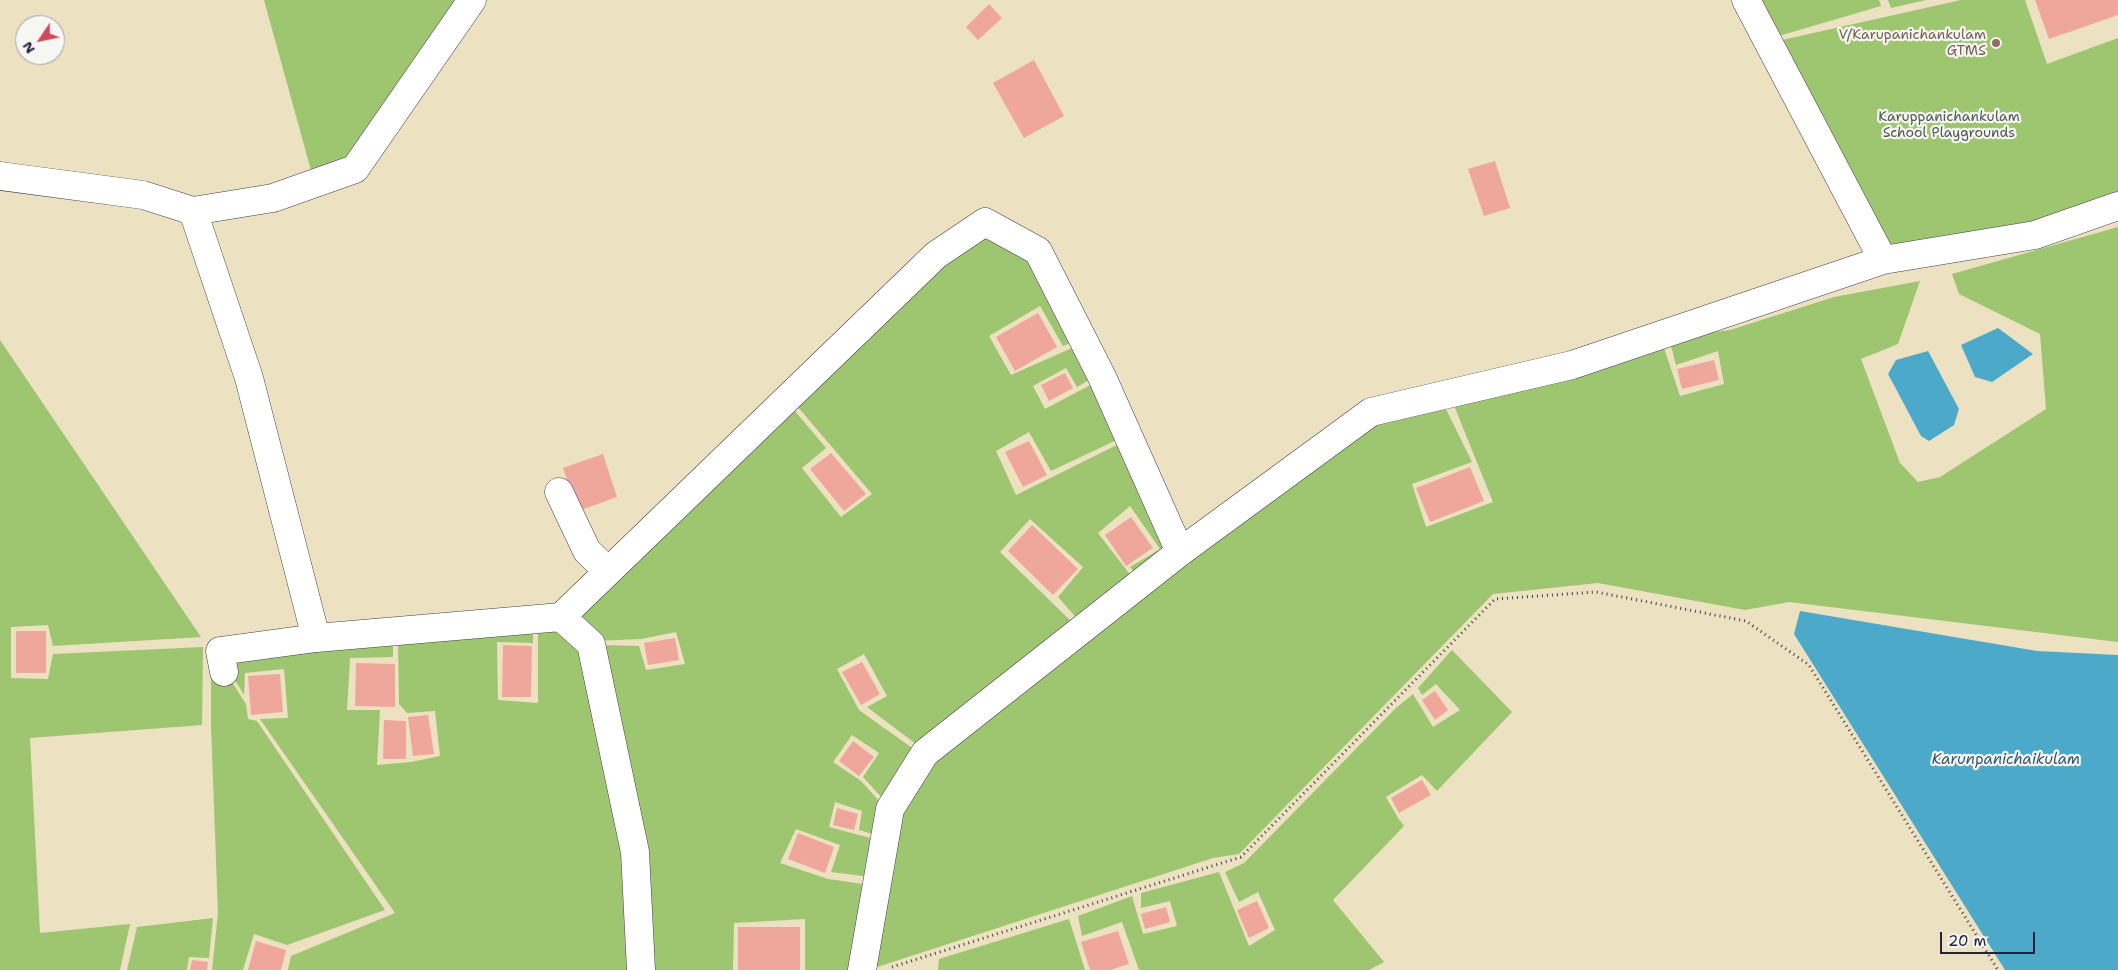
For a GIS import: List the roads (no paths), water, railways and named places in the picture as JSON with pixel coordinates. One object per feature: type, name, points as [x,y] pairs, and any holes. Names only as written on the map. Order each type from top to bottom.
[{"type":"street","points":[[0,176],[143,195],[192,211],[273,198],[355,168],[472,0]]},
{"type":"street","points":[[1746,0],[1883,260]]},
{"type":"street","points":[[862,970],[890,809],[926,753],[1180,552],[1372,412],[1572,365],[1883,260],[2035,235],[2118,206]]},
{"type":"street","points":[[192,211],[248,378],[316,638]]},
{"type":"street","points":[[224,672],[220,651],[316,638],[561,617],[936,255],[985,222],[1038,251],[1102,377],[1180,552]]},
{"type":"street","points":[[559,492],[587,551],[608,571]]},
{"type":"street","points":[[561,617],[591,644],[635,852],[640,970]]},
{"type":"water","points":[[1998,328],[2033,354],[1992,382],[1975,377],[1961,345]]},
{"type":"water","points":[[1928,351],[1959,409],[1954,425],[1929,441],[1921,436],[1888,374],[1896,360]]},
{"type":"water","name":"Karunpanichaikulam","points":[[1800,611],[2037,651],[2118,655],[2118,970],[2005,970],[1794,634]]},
{"type":"place","name":"V/Karupanichankulam GTMS","points":[[1996,43]]},
{"type":"park label","name":"Karuppanichankulam School Playgrounds","points":[[1949,126]]}]
